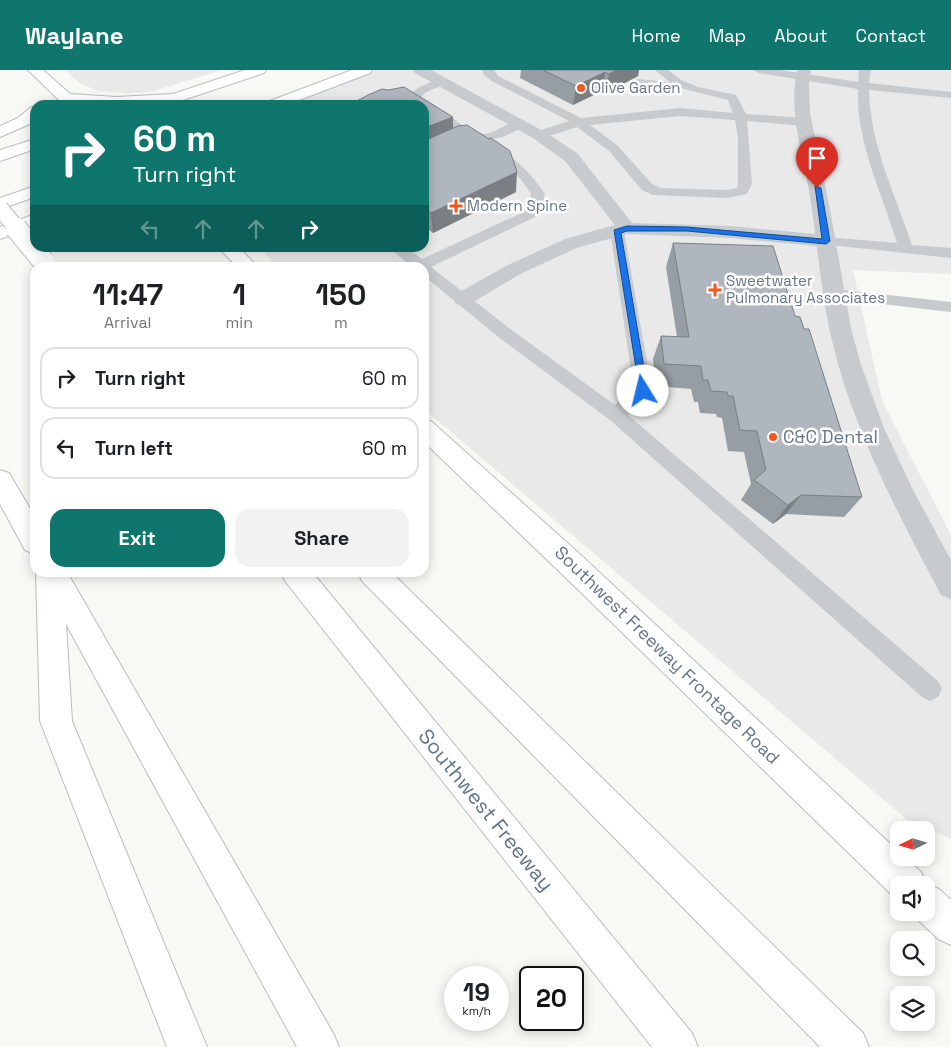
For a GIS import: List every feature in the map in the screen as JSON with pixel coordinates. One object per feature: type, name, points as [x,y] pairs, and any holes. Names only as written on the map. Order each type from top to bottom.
[{"type":"main road","points":[[35,70],[65,97],[93,100]]},
{"type":"main road","points":[[168,100],[259,70]]},
{"type":"main road","points":[[285,100],[365,70]]},
{"type":"main road","points":[[142,100],[174,98]]},
{"type":"main road","points":[[0,132],[24,121],[30,116]]},
{"type":"main road","points":[[0,156],[30,146]]},
{"type":"main road","points":[[0,204],[30,193]]},
{"type":"main road","points":[[0,208],[30,245]]},
{"type":"main road","points":[[0,232],[30,222]]},
{"type":"main road","points":[[36,252],[44,262]]},
{"type":"main road","points":[[232,252],[243,262]]},
{"type":"main road","name":"Southwest Freeway Frontage Road","points":[[429,433],[587,579],[899,876]]},
{"type":"main road","points":[[0,480],[30,533]]},
{"type":"main road","points":[[51,577],[56,721],[187,1047]]},
{"type":"main road","points":[[54,577],[319,1047]]},
{"type":"main road","name":"Southwest Freeway","points":[[299,577],[678,1047]]},
{"type":"main road","points":[[377,577],[849,1047]]},
{"type":"main road","points":[[935,911],[951,926]]},
{"type":"street","points":[[420,70],[539,134],[571,156],[622,230]]},
{"type":"street","points":[[803,74],[799,87],[804,122],[840,328],[863,401],[883,452],[917,525],[951,586]]},
{"type":"street","points":[[463,300],[513,270],[572,243],[622,230],[712,231],[826,241]]},
{"type":"lane","points":[[488,70],[488,73],[494,78],[579,122],[613,148],[646,186],[658,192],[727,194],[742,191],[745,184],[741,116],[738,106],[732,97],[694,90],[679,85],[661,70]]},
{"type":"lane","points":[[759,70],[803,74],[863,86],[951,96]]},
{"type":"lane","points":[[865,70],[863,86],[864,126],[873,159],[892,205],[906,249]]},
{"type":"lane","points":[[416,100],[414,97],[422,90],[443,82]]},
{"type":"lane","points":[[638,82],[667,86],[679,85]]},
{"type":"lane","points":[[539,134],[579,122],[680,112],[804,122]]},
{"type":"lane","points":[[428,262],[534,212],[538,194],[528,178],[506,157],[436,113]]},
{"type":"lane","points":[[429,153],[455,141],[499,134],[520,124]]},
{"type":"lane","points":[[616,415],[643,391],[622,230]]},
{"type":"lane","points":[[826,241],[951,253]]},
{"type":"lane","points":[[404,252],[418,262]]},
{"type":"lane","points":[[429,271],[507,335],[616,415],[930,689]]},
{"type":"lane","points":[[835,294],[951,306]]},
{"type":"shaded area","points":[[65,70],[222,70],[150,92],[128,93],[98,91],[80,83]]},
{"type":"shaded area","points":[[374,70],[951,70],[951,274],[853,270],[882,401],[951,535],[951,838],[935,832],[935,821],[909,821],[429,413],[429,262],[273,262],[264,252],[429,252],[429,100],[299,100]]},
{"type":"building","points":[[543,70],[616,70],[609,74],[605,72],[576,86]]},
{"type":"building","points":[[404,87],[425,100],[359,100],[382,89],[388,90]]},
{"type":"building","points":[[429,102],[453,117],[429,126]]},
{"type":"building","points":[[467,125],[510,151],[517,172],[431,213],[429,212],[429,139],[458,126]]},
{"type":"building","points":[[673,243],[773,246],[795,316],[800,317],[804,329],[809,329],[862,497],[801,495],[788,505],[754,480],[766,470],[757,431],[740,430],[733,396],[728,396],[727,392],[711,391],[708,380],[703,380],[701,366],[664,364],[661,336],[689,337]]},
{"type":"place","name":"Olive Garden","points":[[581,88]]},
{"type":"place","name":"Modern Spine","points":[[456,206]]},
{"type":"place","name":"Sweetwater Pulmonary Associates","points":[[715,290]]},
{"type":"place","name":"C&C Dental","points":[[773,437]]},
{"type":"route","points":[[643,391],[617,231],[627,228],[687,229],[826,241],[817,188]]}]
